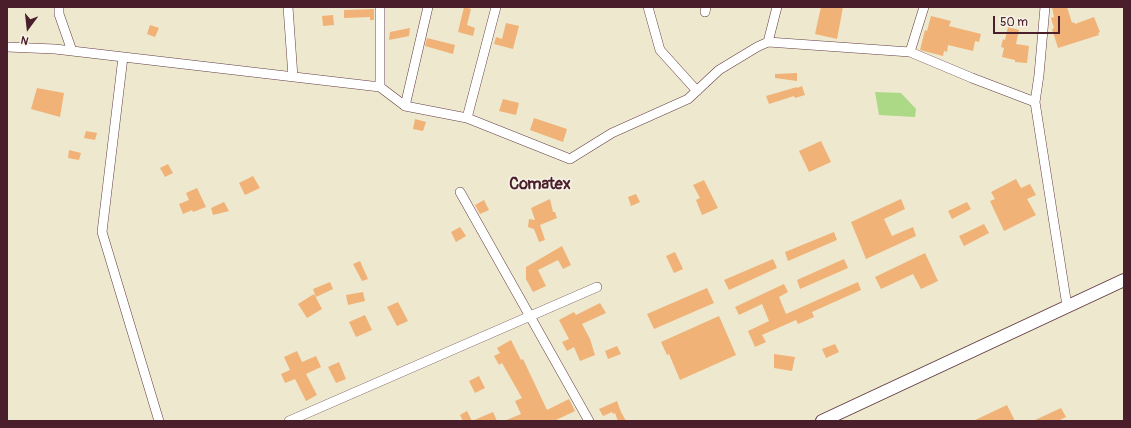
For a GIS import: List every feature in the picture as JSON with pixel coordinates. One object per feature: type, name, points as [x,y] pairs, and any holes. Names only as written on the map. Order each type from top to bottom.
[{"type":"main road","points":[[822,421],[1124,280]]},
{"type":"street","points":[[59,7],[59,14],[72,51]]},
{"type":"street","points":[[288,7],[294,77]]},
{"type":"street","points":[[380,7],[380,87]]},
{"type":"street","points":[[405,106],[428,7]]},
{"type":"street","points":[[467,118],[496,7]]},
{"type":"street","points":[[648,7],[660,50],[697,90]]},
{"type":"street","points":[[768,42],[777,7]]},
{"type":"street","points":[[910,52],[924,7]]},
{"type":"street","points":[[1045,7],[1036,102],[1067,306]]},
{"type":"street","points":[[7,47],[72,51],[380,87],[405,106],[467,118],[570,159],[612,133],[688,99],[719,70],[768,42],[910,52],[972,78],[1036,102]]},
{"type":"street","points":[[123,57],[102,232],[159,421]]},
{"type":"street","points":[[460,192],[589,421]]},
{"type":"street","points":[[289,421],[597,287]]},
{"type":"green space","points":[[875,92],[901,93],[916,109],[915,117],[879,115]]},
{"type":"building","points":[[464,7],[471,9],[467,25],[475,28],[473,36],[458,32]]},
{"type":"building","points":[[821,7],[843,7],[837,39],[815,34]]},
{"type":"building","points":[[1052,7],[1067,7],[1072,23],[1074,22],[1075,24],[1094,17],[1100,32],[1098,33],[1099,35],[1058,48],[1052,29],[1054,28],[1051,18],[1054,17]]},
{"type":"building","points":[[374,9],[374,20],[370,20],[370,17],[344,18],[344,10]]},
{"type":"building","points":[[333,15],[334,25],[323,26],[322,16]]},
{"type":"building","points":[[931,16],[951,21],[949,26],[981,34],[979,42],[975,41],[973,51],[948,45],[947,52],[944,51],[943,56],[920,50],[925,30],[927,31]]},
{"type":"building","points":[[506,23],[519,26],[513,49],[494,44],[496,37],[502,39]]},
{"type":"building","points":[[150,25],[159,28],[155,37],[147,34]]},
{"type":"building","points":[[1008,27],[1019,30],[1016,44],[1029,46],[1027,63],[1015,62],[1015,60],[1002,57],[1004,48],[1001,47],[1003,39],[1005,40]]},
{"type":"building","points":[[410,28],[409,36],[389,40],[390,32]]},
{"type":"building","points":[[427,38],[455,45],[453,54],[425,46]]},
{"type":"building","points":[[797,73],[797,81],[775,78],[775,74]]},
{"type":"building","points":[[802,86],[805,95],[795,98],[794,96],[769,104],[766,96]]},
{"type":"building","points":[[37,88],[64,93],[60,117],[31,109]]},
{"type":"building","points":[[503,99],[519,103],[516,115],[499,111]]},
{"type":"building","points":[[534,118],[567,129],[563,142],[530,130]]},
{"type":"building","points":[[415,119],[426,122],[423,131],[413,129]]},
{"type":"building","points":[[86,131],[97,133],[95,140],[84,138]]},
{"type":"building","points":[[821,141],[831,162],[809,172],[799,151]]},
{"type":"building","points":[[69,150],[81,153],[79,160],[68,158]]},
{"type":"building","points":[[168,164],[173,173],[165,177],[160,168]]},
{"type":"building","points":[[253,176],[260,188],[245,195],[239,183]]},
{"type":"building","points":[[1016,179],[1021,188],[1030,184],[1036,195],[1027,199],[1036,215],[1004,231],[990,201],[995,199],[991,192]]},
{"type":"building","points":[[704,180],[718,208],[702,215],[696,200],[700,198],[693,185]]},
{"type":"building","points":[[197,188],[206,207],[193,212],[192,210],[183,214],[179,204],[189,200],[186,193]]},
{"type":"building","points":[[636,194],[640,202],[631,206],[628,197]]},
{"type":"building","points":[[550,199],[553,212],[555,212],[557,218],[540,225],[545,240],[539,242],[534,229],[528,227],[529,219],[535,220],[531,208]]},
{"type":"building","points":[[901,199],[905,209],[884,219],[892,236],[913,227],[916,236],[866,259],[851,222]]},
{"type":"building","points":[[484,200],[489,210],[480,214],[475,205]]},
{"type":"building","points":[[224,202],[229,211],[213,215],[211,208]]},
{"type":"building","points":[[967,202],[971,209],[952,219],[948,211]]},
{"type":"building","points":[[984,224],[989,233],[964,246],[959,236]]},
{"type":"building","points":[[460,227],[466,236],[456,242],[451,232]]},
{"type":"building","points":[[834,232],[837,240],[788,261],[785,252]]},
{"type":"building","points":[[562,246],[571,265],[563,269],[558,260],[538,270],[546,286],[533,292],[526,279],[526,267]]},
{"type":"building","points":[[675,252],[683,269],[674,273],[666,256]]},
{"type":"building","points":[[925,253],[938,281],[921,289],[913,274],[881,289],[875,277]]},
{"type":"building","points":[[773,259],[777,268],[729,290],[724,280]]},
{"type":"building","points":[[844,259],[848,268],[800,289],[797,280]]},
{"type":"building","points":[[360,261],[368,279],[362,281],[353,264]]},
{"type":"building","points":[[330,282],[333,289],[316,297],[313,289]]},
{"type":"building","points":[[858,282],[861,290],[812,312],[814,317],[798,324],[796,320],[762,335],[766,342],[755,347],[748,331],[769,321],[762,304],[739,315],[735,307],[784,284],[788,292],[779,297],[786,314]]},
{"type":"building","points":[[707,288],[714,303],[654,329],[647,314]]},
{"type":"building","points":[[363,292],[365,301],[348,305],[346,295]]},
{"type":"building","points":[[314,294],[322,309],[307,318],[298,304]]},
{"type":"building","points":[[398,302],[408,321],[397,326],[387,307]]},
{"type":"building","points":[[600,303],[606,313],[582,324],[590,339],[595,355],[580,361],[574,347],[567,351],[562,342],[569,339],[559,320],[574,312],[576,315]]},
{"type":"building","points":[[365,315],[372,330],[356,337],[349,322]]},
{"type":"building","points":[[719,316],[736,355],[680,380],[669,354],[667,355],[661,342]]},
{"type":"building","points":[[511,340],[521,360],[523,359],[547,410],[569,399],[575,411],[554,421],[504,421],[521,414],[515,401],[522,398],[502,363],[499,365],[494,356],[500,353],[497,348]]},
{"type":"building","points":[[835,344],[839,352],[826,358],[822,349]]},
{"type":"building","points":[[617,346],[621,354],[608,359],[605,351]]},
{"type":"building","points":[[297,351],[302,362],[316,356],[321,367],[306,374],[317,395],[306,401],[295,379],[285,383],[281,374],[290,370],[284,357]]},
{"type":"building","points":[[774,354],[795,357],[792,371],[774,368]]},
{"type":"building","points":[[339,362],[346,379],[336,383],[328,367]]},
{"type":"building","points":[[479,376],[485,388],[475,393],[469,381]]},
{"type":"building","points":[[617,401],[626,421],[618,421],[615,413],[613,414],[612,412],[603,416],[599,409]]},
{"type":"building","points":[[1007,405],[1015,421],[973,421]]},
{"type":"building","points":[[1061,408],[1066,417],[1058,421],[1033,421]]},
{"type":"building","points":[[467,411],[472,421],[463,421],[460,415]]},
{"type":"building","points":[[493,412],[497,421],[472,421]]},
{"type":"district","name":"Comatex","points":[[540,185]]}]
